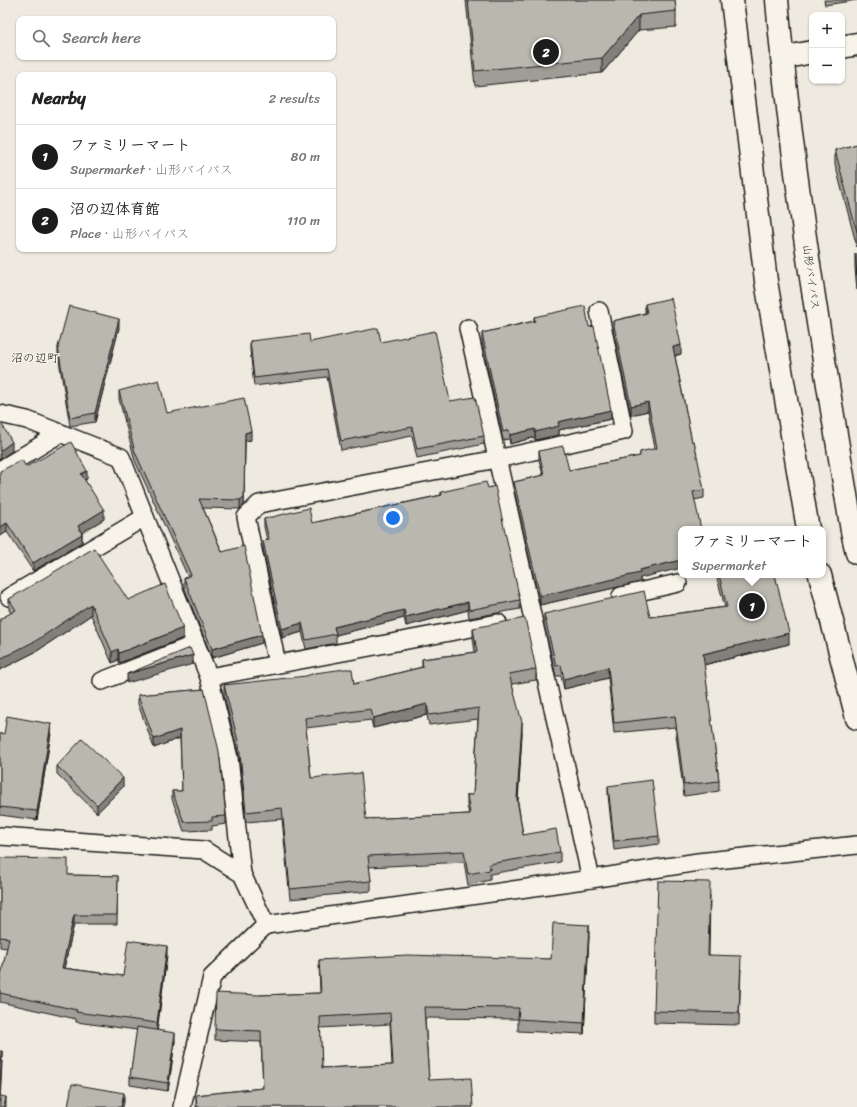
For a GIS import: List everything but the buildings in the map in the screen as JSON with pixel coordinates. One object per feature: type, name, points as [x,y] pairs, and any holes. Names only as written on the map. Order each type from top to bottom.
[{"type":"main road","points":[[732,0],[766,281],[807,526]]},
{"type":"main road","name":"山形バイパス","points":[[776,0],[810,274],[852,531],[857,553]]},
{"type":"main road","points":[[845,46],[857,44]]},
{"type":"main road","points":[[782,58],[809,53]]},
{"type":"main road","points":[[821,578],[857,718]]},
{"type":"lane","points":[[277,664],[246,517],[259,504],[354,488],[624,431],[599,311]]},
{"type":"lane","points":[[468,328],[497,459],[540,615],[591,879]]},
{"type":"lane","points":[[0,414],[27,420],[122,457],[209,677],[229,758],[242,874],[266,925]]},
{"type":"lane","points":[[0,470],[61,433]]},
{"type":"lane","points":[[9,597],[145,517]]},
{"type":"lane","points":[[609,599],[678,583]]},
{"type":"lane","points":[[209,677],[540,615]]},
{"type":"lane","points":[[102,681],[196,644]]},
{"type":"lane","points":[[0,836],[204,850],[242,874]]},
{"type":"lane","points":[[182,1107],[212,977],[266,925],[591,879],[698,862],[857,845]]},
{"type":"place","name":"沼の辺体育館","points":[[546,52]]},
{"type":"place","name":"ファミリーマート","points":[[752,606]]},
{"type":"district","name":"沼の辺町","points":[[35,358]]}]
